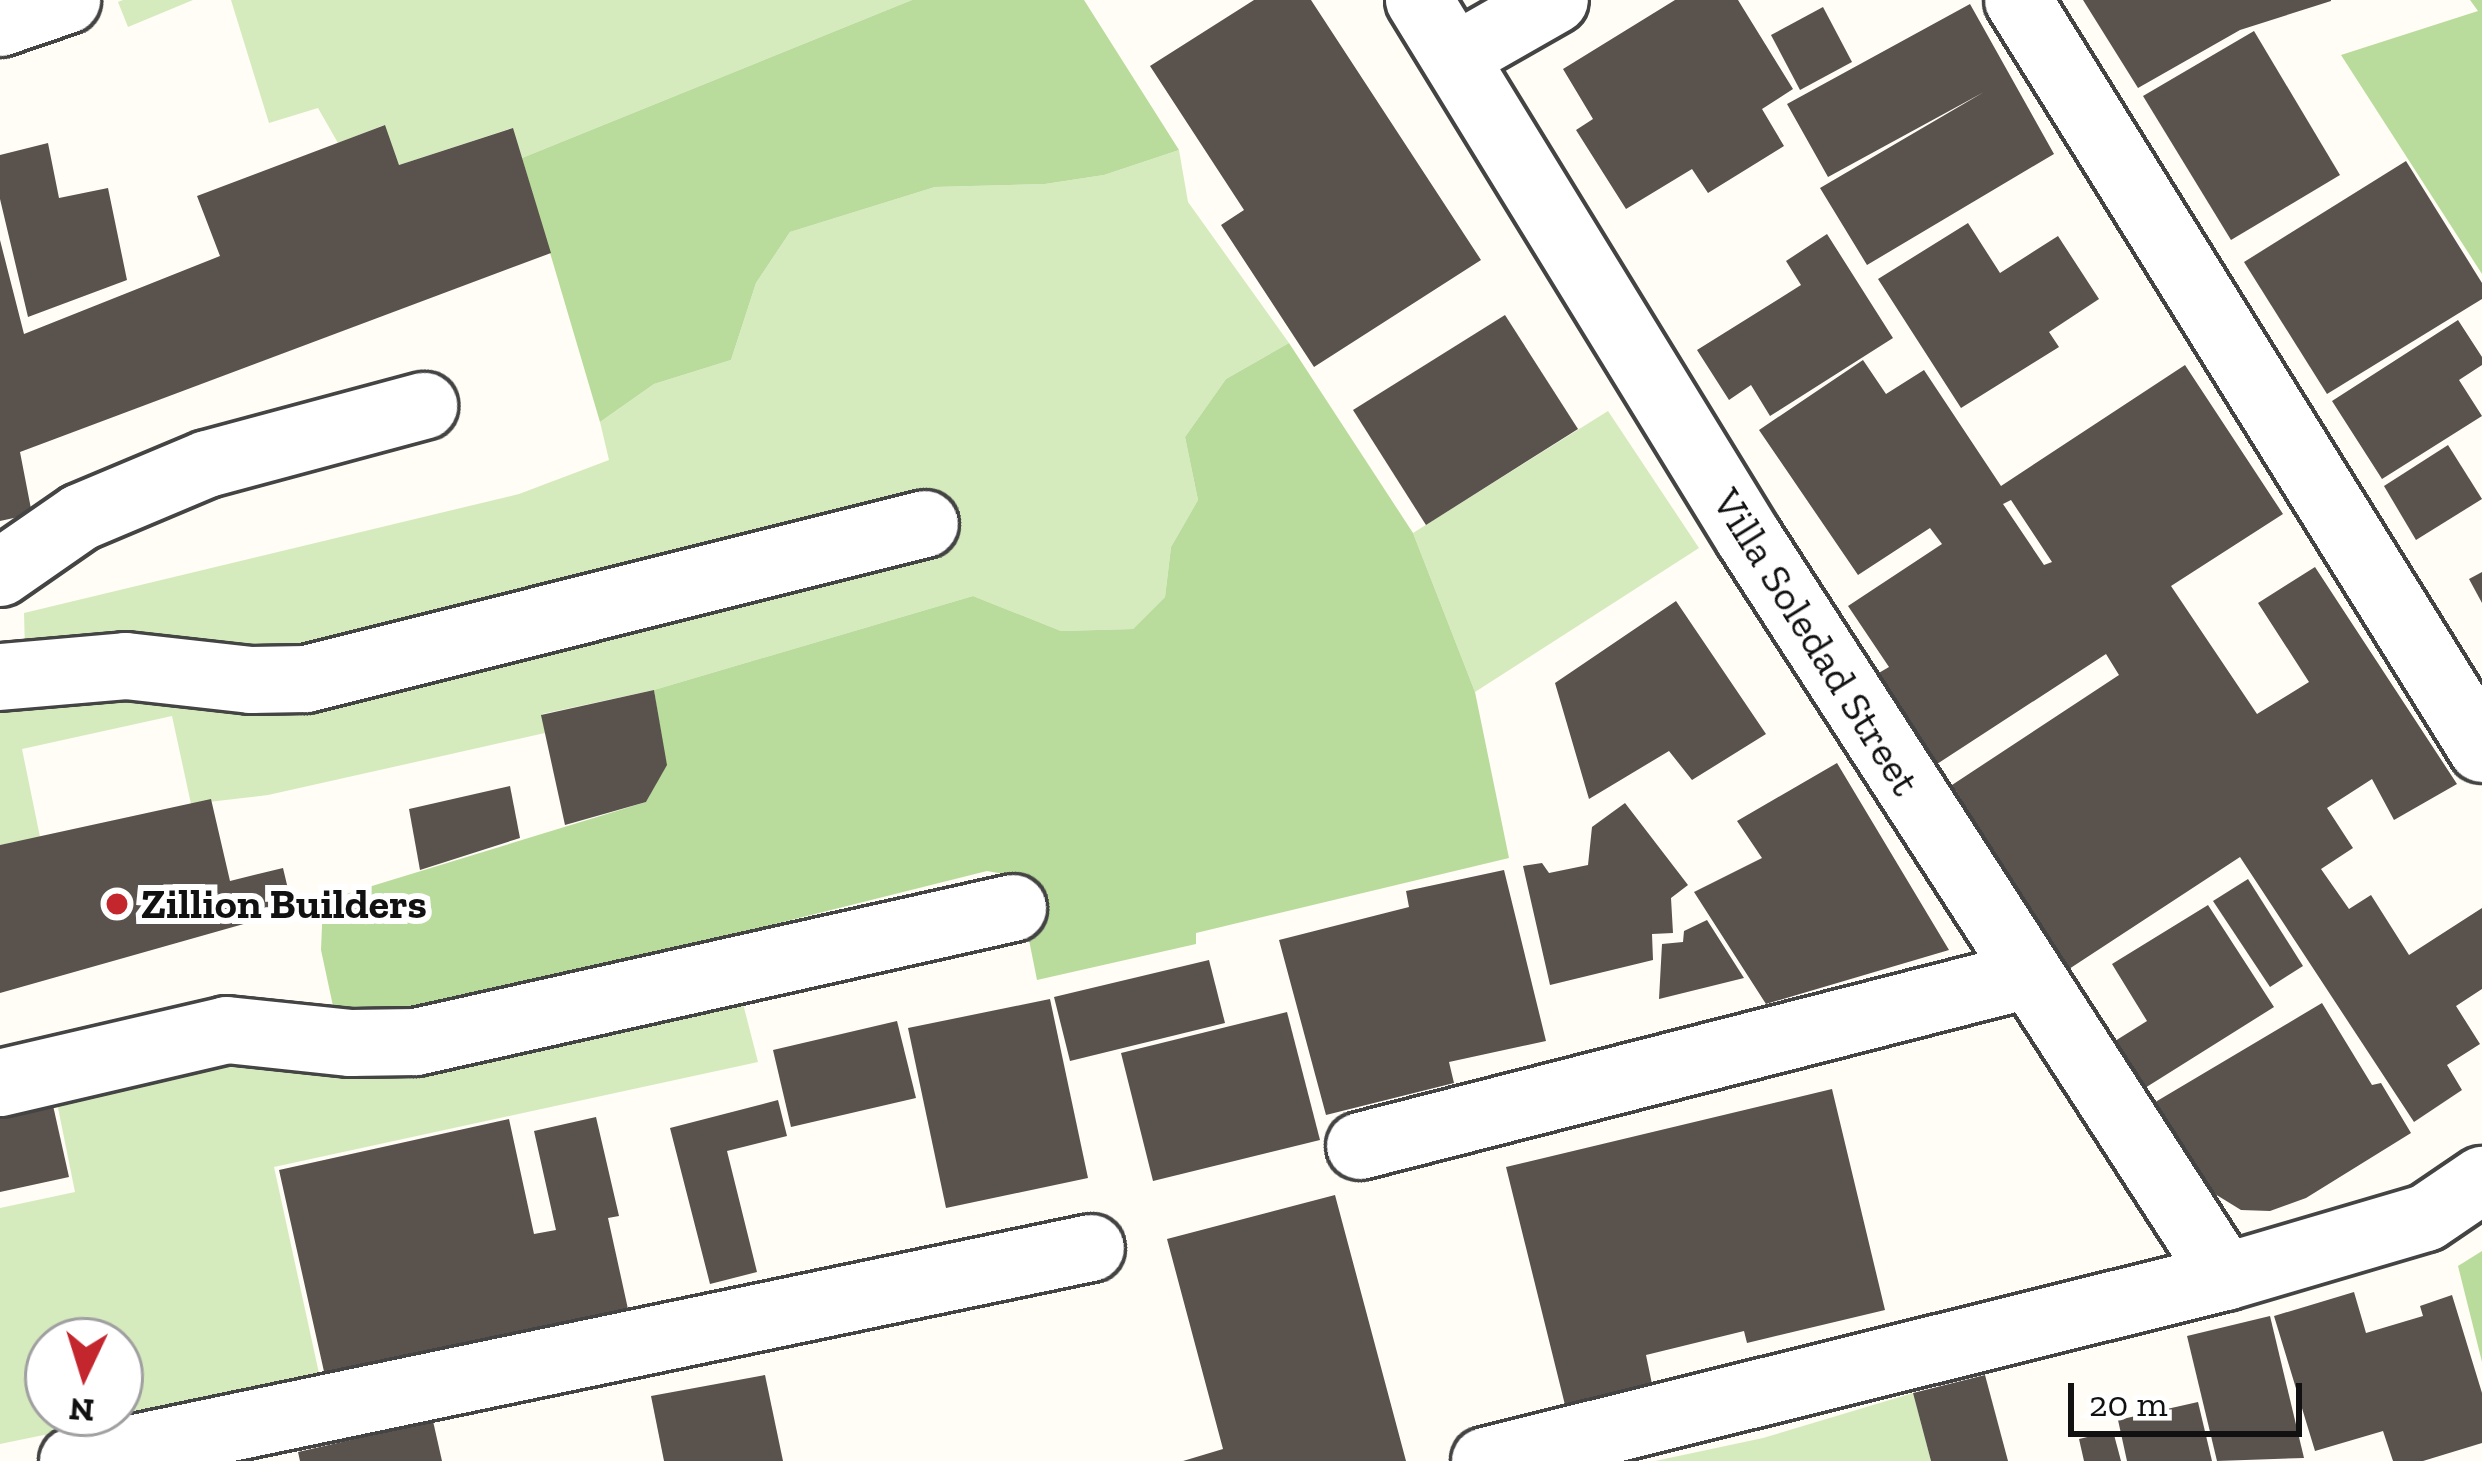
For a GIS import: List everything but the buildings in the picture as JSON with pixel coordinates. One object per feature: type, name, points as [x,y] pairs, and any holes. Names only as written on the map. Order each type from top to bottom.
[{"type":"street","points":[[0,23],[67,0]]},
{"type":"street","name":"Villa Soledad Street","points":[[1420,0],[1749,538],[2225,1276]]},
{"type":"street","points":[[1455,57],[1555,0]]},
{"type":"street","points":[[2018,0],[2482,749]]},
{"type":"street","points":[[0,573],[81,517],[207,464],[424,406]]},
{"type":"street","points":[[0,677],[126,666],[251,680],[305,679],[380,664],[926,524]]},
{"type":"street","points":[[0,1083],[227,1030],[351,1043],[416,1042],[1013,908]]},
{"type":"street","points":[[1360,1146],[2028,975]]},
{"type":"street","points":[[1485,1461],[2225,1276],[2426,1218],[2482,1180]]},
{"type":"street","points":[[73,1461],[1090,1247]]},
{"type":"green space","points":[[193,0],[128,27],[118,2]]},
{"type":"green space","points":[[231,0],[912,0],[522,158],[512,128],[399,165],[384,125],[338,143],[318,108],[269,123]]},
{"type":"green space","points":[[912,0],[1084,0],[1179,150],[1104,175],[1045,184],[935,187],[790,232],[756,283],[731,360],[654,384],[600,422],[522,158]]},
{"type":"green space","points":[[2470,0],[2482,0],[2482,274],[2341,55],[2478,11]]},
{"type":"green space","points":[[1179,150],[1188,202],[1289,343],[1226,379],[1185,437],[1198,500],[1171,547],[1165,597],[1133,629],[1061,631],[973,596],[654,690],[542,714],[545,733],[268,795],[191,804],[172,716],[22,749],[40,837],[0,845],[0,697],[25,650],[24,613],[519,494],[609,460],[600,422],[654,384],[731,360],[756,283],[790,232],[935,187],[1045,184],[1104,175]]},
{"type":"green space","points":[[1289,343],[1413,533],[1475,692],[1509,858],[1196,933],[1196,944],[1037,980],[1028,935],[1047,912],[1037,880],[987,871],[367,1026],[336,1020],[321,950],[323,901],[646,802],[666,765],[654,690],[973,596],[1061,631],[1133,629],[1165,597],[1171,547],[1198,500],[1185,437],[1226,379]]},
{"type":"green space","points":[[1608,411],[1699,548],[1475,692],[1413,533]]},
{"type":"green space","points":[[740,992],[758,1062],[274,1167],[320,1378],[144,1414],[144,1317],[24,1317],[24,1437],[34,1437],[0,1444],[0,1208],[75,1192],[53,1083]]},
{"type":"green space","points":[[2482,1251],[2482,1362],[2458,1266]]},
{"type":"green space","points":[[1913,1393],[1931,1461],[1655,1461],[1763,1438]]},
{"type":"place","name":"Zillion Builders","points":[[117,904]]}]
